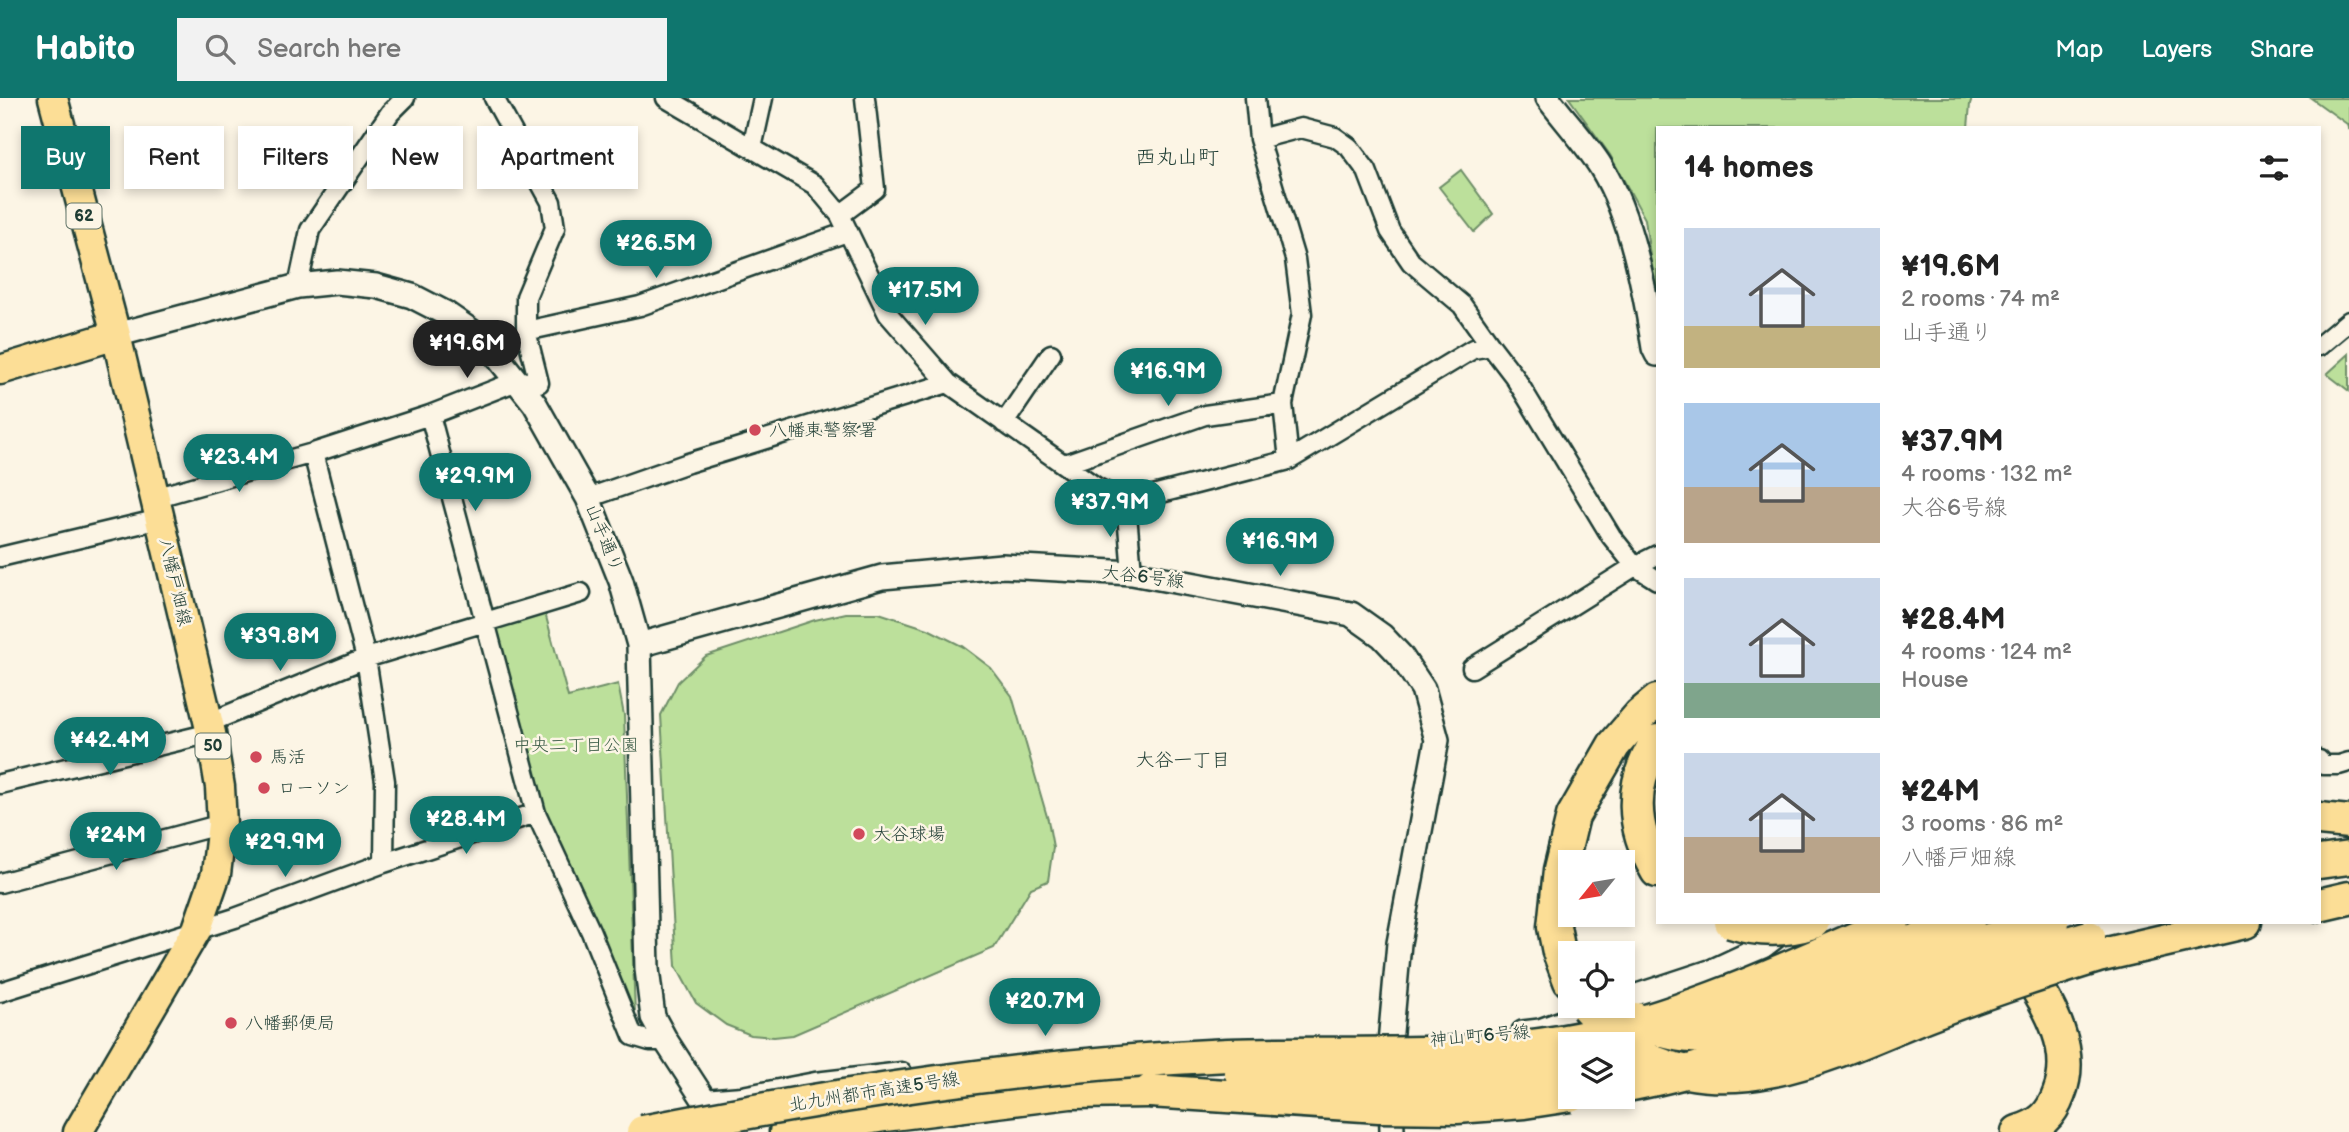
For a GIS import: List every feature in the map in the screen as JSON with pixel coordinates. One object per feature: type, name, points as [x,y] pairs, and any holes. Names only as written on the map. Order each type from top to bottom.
[{"type":"highway","points":[[1565,850],[1573,816],[1594,777],[1614,745],[1640,715],[1656,702]]},
{"type":"highway","points":[[1656,743],[1648,808],[1656,833]]},
{"type":"highway","points":[[1656,743],[1637,785],[1636,805],[1641,837],[1656,869]]},
{"type":"highway","points":[[2321,820],[2349,822]]},
{"type":"highway","points":[[2321,829],[2349,828]]},
{"type":"highway","points":[[2321,854],[2349,852]]},
{"type":"highway","points":[[2321,862],[2349,858]]},
{"type":"highway","points":[[2321,879],[2349,877]]},
{"type":"highway","points":[[2321,885],[2349,877]]},
{"type":"highway","points":[[1558,889],[1554,927],[1558,948]]},
{"type":"highway","points":[[2321,903],[2349,897]]},
{"type":"highway","points":[[1737,924],[1774,929],[1796,928],[1807,924]]},
{"type":"highway","points":[[1064,1066],[1230,1055],[1482,1051],[1549,1043],[1598,1034],[1696,1004],[1756,982],[1888,924]]},
{"type":"highway","points":[[1635,1053],[1700,1030],[1866,959],[1963,924]]},
{"type":"highway","points":[[1970,924],[2035,1024],[2045,1049],[2044,1075],[2036,1096],[2003,1132]]},
{"type":"highway","points":[[1999,924],[2059,1028],[2065,1049],[2065,1079],[2055,1105],[2038,1126],[2018,1132]]},
{"type":"highway","points":[[1635,1018],[1649,1027],[1673,1034],[1700,1037],[1729,1036],[1755,1031],[1964,947],[2045,924]]},
{"type":"highway","points":[[1597,1018],[1649,1060],[1677,1069],[1740,1076],[1773,1071],[1806,1062],[1972,998],[2147,924]]},
{"type":"highway","points":[[2093,946],[2168,924]]},
{"type":"highway","points":[[1635,1084],[1668,1078],[1743,1057],[2024,955],[2232,924]]},
{"type":"highway","points":[[1064,1066],[1169,1069],[1423,1084],[1482,1080],[1558,1070]]},
{"type":"highway","name":"北九州都市高速5号線","points":[[643,1132],[825,1098],[1064,1066]]},
{"type":"highway","points":[[786,1132],[884,1115],[1070,1092],[1150,1091],[1365,1105],[1457,1107],[1558,1097]]},
{"type":"main road","name":"62","points":[[53,98],[116,335]]},
{"type":"main road","points":[[0,370],[116,335]]},
{"type":"main road","name":"八幡戸畑線","points":[[78,1132],[197,929],[216,874],[222,824],[220,787],[210,728],[116,335]]},
{"type":"street","points":[[298,286],[310,230],[390,113],[405,98]]},
{"type":"street","points":[[0,556],[157,508],[430,415],[517,381],[539,383],[526,331],[526,297],[555,228],[551,202],[494,98]]},
{"type":"street","points":[[752,148],[763,98]]},
{"type":"street","points":[[526,331],[640,306],[844,224],[875,189],[865,98]]},
{"type":"street","points":[[1255,98],[1259,139],[1295,259],[1302,314],[1283,404],[1289,460]]},
{"type":"street","points":[[1548,98],[1601,167],[1620,209],[1645,289],[1656,352]]},
{"type":"street","points":[[673,100],[815,185],[844,224],[888,314],[948,383],[1097,487],[1126,502],[1289,460],[1473,349],[1491,346]]},
{"type":"street","points":[[1259,139],[1301,128],[1335,136],[1349,147],[1367,171],[1391,231],[1410,262],[1462,305],[1514,376],[1611,536],[1635,566],[1656,579]]},
{"type":"street","name":"山手通り","points":[[116,335],[298,286],[337,282],[376,286],[412,296],[445,313],[484,340],[535,404],[588,498],[621,581],[639,645],[647,969],[653,1017],[725,1132]]},
{"type":"street","points":[[2321,344],[2349,321]]},
{"type":"street","points":[[1004,423],[1051,354]]},
{"type":"street","points":[[588,498],[688,463],[948,383]]},
{"type":"street","points":[[1065,464],[1205,415],[1283,404]]},
{"type":"street","points":[[430,415],[536,813],[572,887],[633,1036],[650,1041],[666,1041]]},
{"type":"street","points":[[313,453],[366,658],[385,781],[384,863]]},
{"type":"street","points":[[1126,502],[1132,573]]},
{"type":"street","points":[[1472,668],[1656,556]]},
{"type":"street","name":"大谷6号線","points":[[639,645],[882,577],[1002,566],[1132,573],[1351,614],[1382,636],[1401,656],[1423,690],[1437,740],[1399,943],[1390,1043],[1392,1132]]},
{"type":"street","points":[[0,785],[210,728],[366,658],[581,593]]},
{"type":"street","points":[[2321,762],[2323,765],[2339,765],[2349,762]]},
{"type":"street","points":[[0,992],[235,918],[384,863],[536,813]]},
{"type":"street","points":[[0,883],[222,824]]},
{"type":"street","points":[[1635,997],[1713,971],[1756,951],[1792,924]]},
{"type":"street","name":"神山町6号線","points":[[1390,1043],[1540,1031],[1575,1018]]},
{"type":"street","points":[[703,1099],[742,1096],[815,1082],[1138,1047],[1390,1043]]},
{"type":"green space","points":[[1569,98],[1972,98],[1968,126],[1656,126],[1656,302],[1645,219],[1610,155]]},
{"type":"green space","points":[[2311,98],[2349,98],[2349,130],[2347,124]]},
{"type":"green space","points":[[1461,170],[1493,214],[1474,232],[1439,187]]},
{"type":"green space","points":[[2349,354],[2349,391],[2327,374]]},
{"type":"green space","name":"中央二丁目公園","points":[[545,613],[568,697],[618,684],[624,715],[635,1014],[544,811],[494,627]]},
{"type":"green space","name":"大谷球場","points":[[846,613],[879,613],[928,629],[962,646],[991,668],[1012,696],[1048,820],[1053,847],[1048,881],[1031,888],[994,948],[793,1035],[751,1035],[726,1025],[696,1003],[676,966],[661,715],[678,682],[706,656],[815,620]]},
{"type":"place","name":"八幡東警察署","points":[[755,430]]},
{"type":"place","name":"馬活","points":[[256,757]]},
{"type":"place","name":"ローソン","points":[[264,788]]},
{"type":"place","name":"大谷球場","points":[[859,834]]},
{"type":"place","name":"八幡郵便局","points":[[231,1023]]},
{"type":"district","name":"西丸山町","points":[[1177,157]]},
{"type":"district","name":"大谷一丁目","points":[[1183,760]]}]
